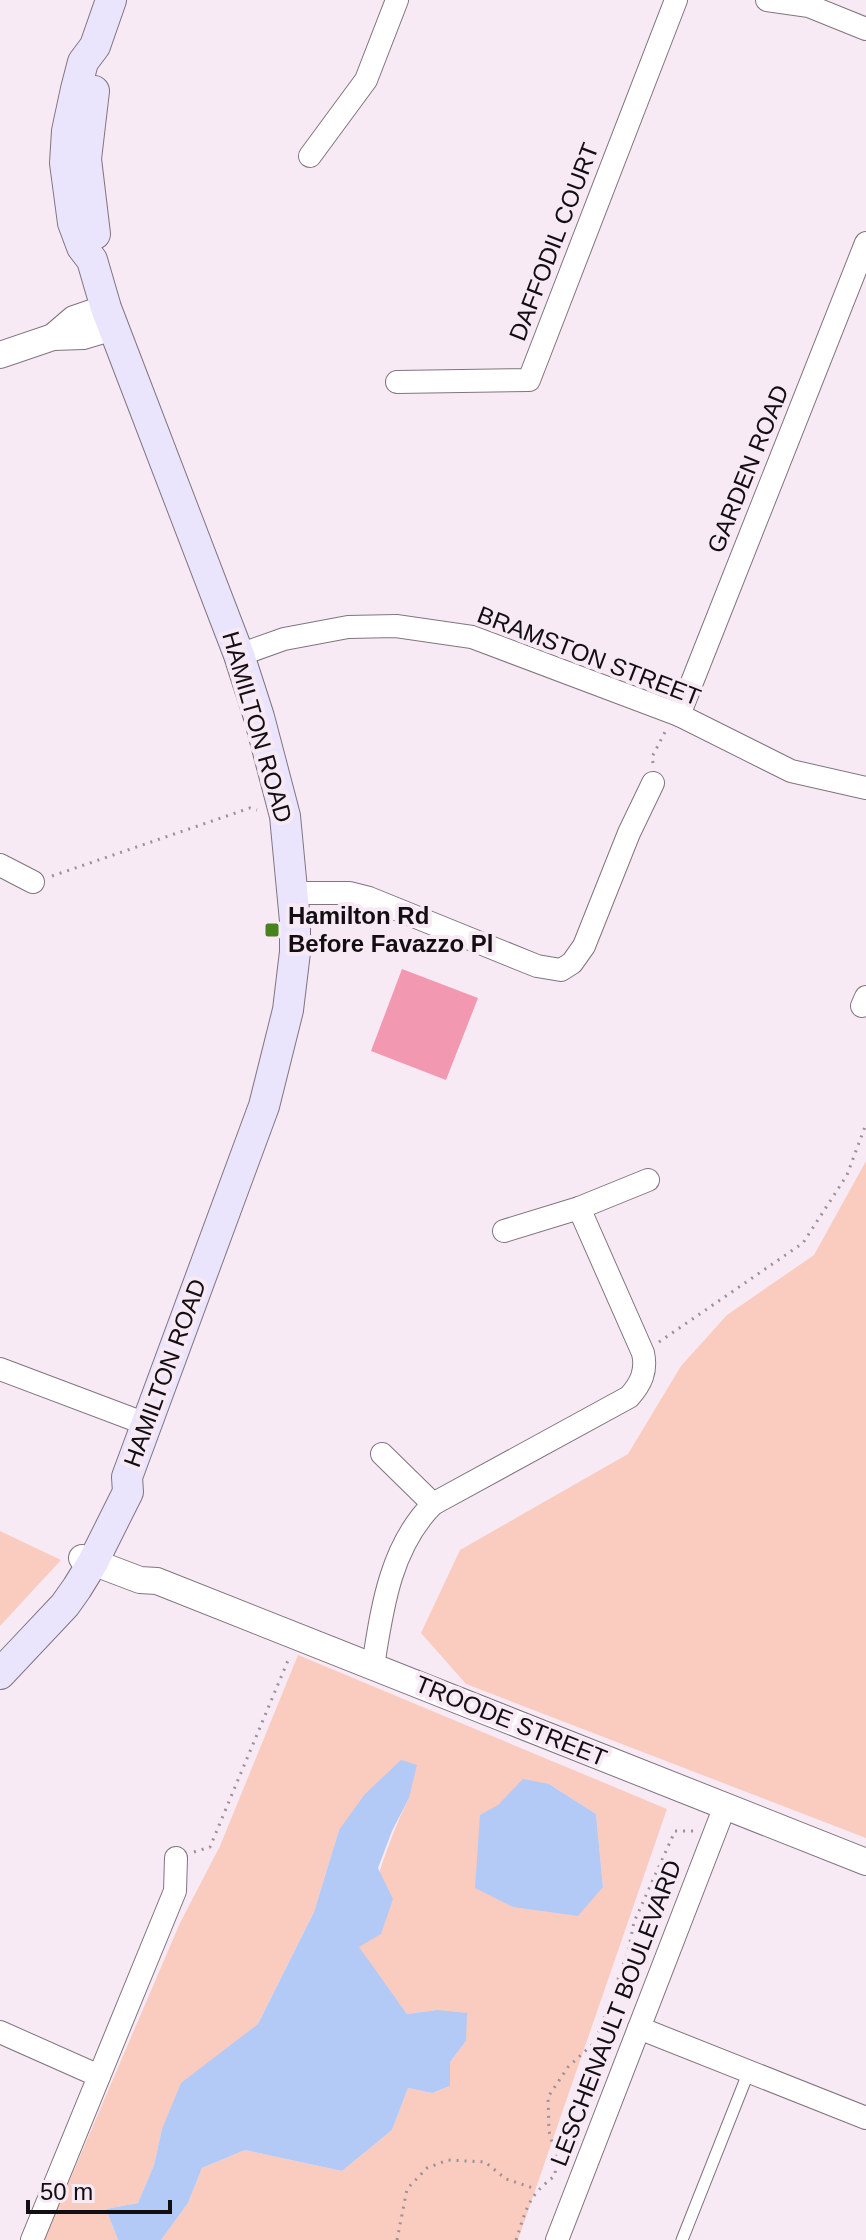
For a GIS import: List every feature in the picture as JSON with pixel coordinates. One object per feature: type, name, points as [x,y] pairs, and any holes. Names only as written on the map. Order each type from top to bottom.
[{"type":"main road","name":"HAMILTON ROAD","points":[[0,1674],[52,1618],[57,1598],[91,1553],[115,1486],[127,1477],[264,1106],[277,1063],[295,952],[285,816],[259,717],[239,655],[109,318],[92,260],[82,247],[73,223],[76,164],[67,131],[83,62],[95,46],[111,0]]},
{"type":"street","points":[[310,156],[366,80],[397,0]]},
{"type":"street","name":"DAFFODIL COURT","points":[[397,382],[529,380],[676,0]]},
{"type":"street","points":[[767,0],[809,6],[866,29]]},
{"type":"street","name":"GARDEN ROAD","points":[[673,722],[866,243]]},
{"type":"street","points":[[0,355],[53,337],[74,319],[109,318]]},
{"type":"street","name":"BRAMSTON STREET","points":[[239,655],[284,639],[348,627],[396,626],[472,637],[791,771],[866,788]]},
{"type":"street","points":[[293,893],[349,893],[369,898],[537,966],[561,970],[572,963],[584,946],[629,833],[653,783]]},
{"type":"street","points":[[0,865],[33,882]]},
{"type":"street","points":[[504,1231],[579,1208],[648,1180]]},
{"type":"street","points":[[373,1666],[394,1567],[418,1519],[433,1504],[629,1397],[643,1377],[646,1366],[643,1353],[579,1208]]},
{"type":"street","points":[[0,1369],[146,1424]]},
{"type":"street","points":[[382,1454],[433,1504]]},
{"type":"street","name":"TROODE STREET","points":[[91,1553],[144,1568],[157,1581],[866,1862]]},
{"type":"street","name":"LESCHENAULT BOULEVARD","points":[[557,2240],[725,1806]]},
{"type":"street","points":[[32,2240],[175,1891],[176,1858]]},
{"type":"street","points":[[639,2028],[866,2118]]},
{"type":"street","points":[[0,2032],[99,2076]]},
{"type":"lane","points":[[682,2240],[749,2071]]},
{"type":"path","points":[[653,783],[652,757],[673,722]]},
{"type":"path","points":[[33,882],[250,808],[260,811]]},
{"type":"path","points":[[643,1353],[803,1243],[847,1175],[866,1124]]},
{"type":"path","points":[[176,1858],[210,1847],[291,1658],[277,1653],[286,1631]]},
{"type":"path","points":[[516,2240],[536,2189],[555,2176],[556,2157],[549,2131],[548,2097],[568,2067],[595,2042],[628,1952],[634,1922],[675,1831],[698,1831]]},
{"type":"path","points":[[397,2240],[407,2189],[427,2168],[448,2160],[485,2162],[506,2179],[536,2189]]},
{"type":"shaded area","points":[[866,1161],[866,1838],[466,1684],[421,1633],[460,1550],[628,1454],[681,1366],[727,1315],[814,1255]]},
{"type":"shaded area","points":[[0,1531],[61,1560],[0,1626]]},
{"type":"shaded area","points":[[298,1655],[667,1809],[518,2240],[161,2240],[188,2203],[202,2168],[245,2150],[342,2171],[392,2130],[408,2088],[432,2093],[450,2086],[450,2062],[466,2041],[437,2010],[407,2014],[358,1947],[386,1853],[409,1798],[339,1830],[314,1912],[258,2024],[229,2049],[162,2129],[154,2165],[138,2203],[106,2209],[118,2240],[44,2240],[180,1923],[220,1846]],"holes":[[[549,1784],[596,1814],[603,1887],[480,1815]]]},
{"type":"water","points":[[401,1760],[417,1765],[409,1798],[378,1868],[393,1899],[381,1934],[359,1947],[407,2014],[437,2010],[467,2013],[466,2041],[450,2062],[450,2086],[432,2093],[408,2088],[392,2130],[342,2171],[245,2150],[202,2168],[188,2203],[161,2240],[118,2240],[106,2209],[138,2203],[181,2083],[258,2024],[314,1912],[339,1830],[365,1794]]},
{"type":"water","points":[[523,1779],[549,1784],[596,1814],[603,1887],[578,1916],[513,1907],[475,1888],[480,1815],[498,1805]]},
{"type":"building","points":[[402,969],[478,998],[446,1080],[371,1051]]},
{"type":"place","name":"Hamilton Rd Before Favazzo Pl","points":[[272,930]]}]
